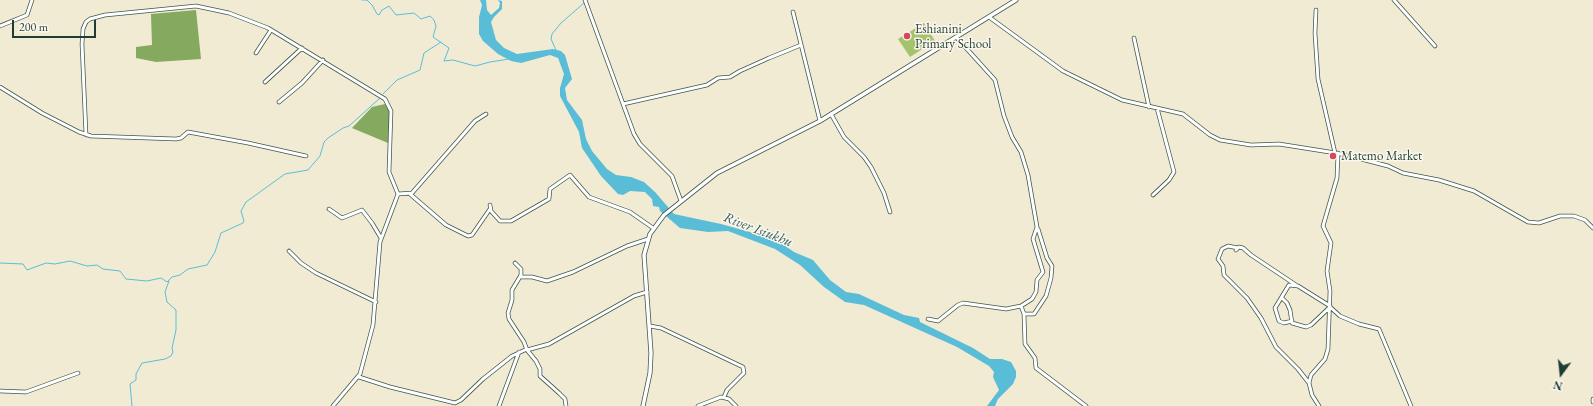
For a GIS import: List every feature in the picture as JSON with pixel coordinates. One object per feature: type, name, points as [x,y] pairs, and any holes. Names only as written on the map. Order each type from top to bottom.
[{"type":"street","points":[[0,26],[27,15],[32,0]]},
{"type":"street","points":[[584,0],[637,140],[672,176],[681,201]]},
{"type":"street","points":[[642,406],[650,369],[650,326],[644,258],[648,239],[653,228],[664,214],[717,173],[820,121],[957,38],[1016,0]]},
{"type":"street","points":[[1394,0],[1435,46]]},
{"type":"street","points":[[86,135],[82,44],[84,26],[90,18],[144,10],[202,6],[240,16],[271,30],[380,94],[386,100],[391,111],[389,172],[398,194],[381,238],[373,325],[359,377],[333,406]]},
{"type":"street","points":[[1309,383],[1311,375],[1327,354],[1329,342],[1330,284],[1327,271],[1331,241],[1323,226],[1337,178],[1337,153],[1318,79],[1314,32],[1316,10]]},
{"type":"street","points":[[793,12],[820,121]]},
{"type":"street","points":[[989,18],[1062,71],[1122,100],[1183,114],[1210,136],[1228,143],[1251,145],[1279,144],[1337,153],[1388,166],[1403,173],[1439,180],[1474,191],[1528,222],[1539,223],[1560,216],[1570,215],[1578,217],[1593,228]]},
{"type":"street","points":[[256,53],[271,30]]},
{"type":"street","points":[[957,38],[994,80],[1008,128],[1025,163],[1037,227],[1045,254],[1052,266],[1051,278],[1046,296],[1034,314],[1024,314]]},
{"type":"street","points":[[1134,38],[1149,107]]},
{"type":"street","points":[[623,104],[707,85],[718,78],[730,77],[740,71],[801,45]]},
{"type":"street","points":[[265,82],[302,48]]},
{"type":"street","points":[[280,102],[302,83],[323,60]]},
{"type":"street","points":[[0,87],[42,113],[86,135],[102,137],[172,139],[180,138],[188,132],[306,156]]},
{"type":"street","points":[[1153,195],[1169,180],[1174,172],[1157,108]]},
{"type":"street","points":[[410,194],[475,121],[486,114]]},
{"type":"street","points":[[831,114],[844,137],[864,157],[871,167],[884,193],[890,212]]},
{"type":"street","points":[[490,209],[500,221],[511,221],[549,199],[550,189],[570,175],[589,197],[630,212],[653,228]]},
{"type":"street","points":[[398,194],[410,194],[447,226],[468,236],[472,235],[490,209],[490,205]]},
{"type":"street","points":[[329,210],[342,218],[362,210],[381,238]]},
{"type":"street","points":[[928,318],[938,321],[947,316],[958,305],[963,303],[1006,310],[1021,306],[1032,299],[1036,292],[1037,280],[1043,273],[1033,239],[1037,227]]},
{"type":"street","points":[[521,277],[547,281],[572,272],[627,246],[648,239]]},
{"type":"street","points":[[1319,406],[1312,395],[1309,383],[1276,347],[1261,318],[1247,298],[1224,275],[1223,266],[1218,259],[1222,248],[1228,246],[1237,249],[1243,248],[1251,255],[1330,306],[1340,316],[1359,324],[1379,329],[1412,406]]},
{"type":"street","points":[[289,251],[301,263],[316,273],[376,302]]},
{"type":"street","points":[[515,263],[521,269],[521,277],[513,287],[508,313],[510,320],[540,369],[540,376],[559,392],[565,399],[566,406]]},
{"type":"street","points":[[1292,321],[1284,322],[1277,319],[1275,308],[1289,285],[1301,288]]},
{"type":"street","points":[[359,377],[390,387],[455,402],[461,400],[483,379],[519,352],[549,344],[634,296],[647,292]]},
{"type":"street","points":[[1282,298],[1287,303],[1290,310],[1292,323],[1298,325],[1311,325],[1330,306]]},
{"type":"street","points":[[1021,306],[1024,314],[1024,341],[1028,350],[1035,358],[1036,368],[1086,406]]},
{"type":"street","points":[[650,326],[657,326],[743,367],[744,373],[728,390],[724,397],[698,406]]},
{"type":"street","points":[[499,406],[519,352]]},
{"type":"street","points":[[0,391],[26,392],[78,373]]},
{"type":"street","points":[[1303,375],[1311,375]]},
{"type":"street","points":[[724,397],[736,406]]},
{"type":"green space","points":[[196,10],[201,59],[156,62],[136,58],[136,47],[152,45],[151,14]]},
{"type":"green space","points":[[924,23],[935,41],[910,57],[898,39]]},
{"type":"green space","points":[[385,104],[390,112],[388,143],[352,128],[372,107]]},
{"type":"water","points":[[480,0],[486,0],[487,10],[491,15],[499,8],[500,3],[498,0],[502,1],[502,9],[491,22],[496,40],[504,48],[517,54],[553,49],[561,51],[565,55],[572,79],[565,88],[567,100],[582,120],[586,139],[592,151],[607,169],[616,175],[631,177],[644,182],[674,214],[721,224],[775,239],[794,252],[813,260],[830,280],[846,292],[859,294],[904,315],[919,318],[920,322],[973,348],[990,359],[1002,359],[1011,362],[1016,371],[1016,377],[1013,384],[998,399],[995,406],[987,406],[999,390],[993,377],[994,372],[989,366],[957,347],[864,305],[845,302],[824,287],[800,265],[775,249],[728,231],[708,232],[680,228],[660,211],[659,207],[653,206],[652,199],[645,192],[630,191],[623,195],[618,194],[601,176],[582,148],[579,132],[560,96],[560,88],[564,74],[558,58],[550,55],[521,63],[511,61],[498,54],[483,41],[479,34],[479,17],[482,5]]},
{"type":"waterway","points":[[362,0],[367,0],[379,15],[382,10],[389,6],[396,15],[414,13],[421,19],[430,16],[434,20],[436,26],[433,37],[449,48],[444,61],[453,60],[475,66],[509,59]]},
{"type":"waterway","points":[[556,50],[551,39],[552,34],[561,23],[584,3]]},
{"type":"waterway","points":[[383,94],[397,80],[420,70],[424,53],[441,42]]},
{"type":"waterway","points":[[0,263],[23,264],[27,270],[46,263],[55,264],[70,261],[87,266],[97,265],[103,269],[120,271],[126,279],[147,281],[161,278],[167,282],[172,277],[180,275],[188,269],[207,265],[215,252],[221,233],[243,223],[244,221],[241,211],[246,202],[285,174],[308,170],[320,156],[324,142],[343,128],[349,126],[380,98]]},
{"type":"waterway","points":[[132,406],[130,384],[136,380],[136,374],[142,363],[165,359],[171,356],[173,352],[172,348],[176,330],[176,310],[167,302],[165,292],[169,281]]},
{"type":"place","name":"Eshianini Primary School","points":[[907,36]]},
{"type":"place","name":"Matemo Market","points":[[1333,156]]},
{"type":"water label","name":"River Isiukhu","points":[[758,230]]}]
